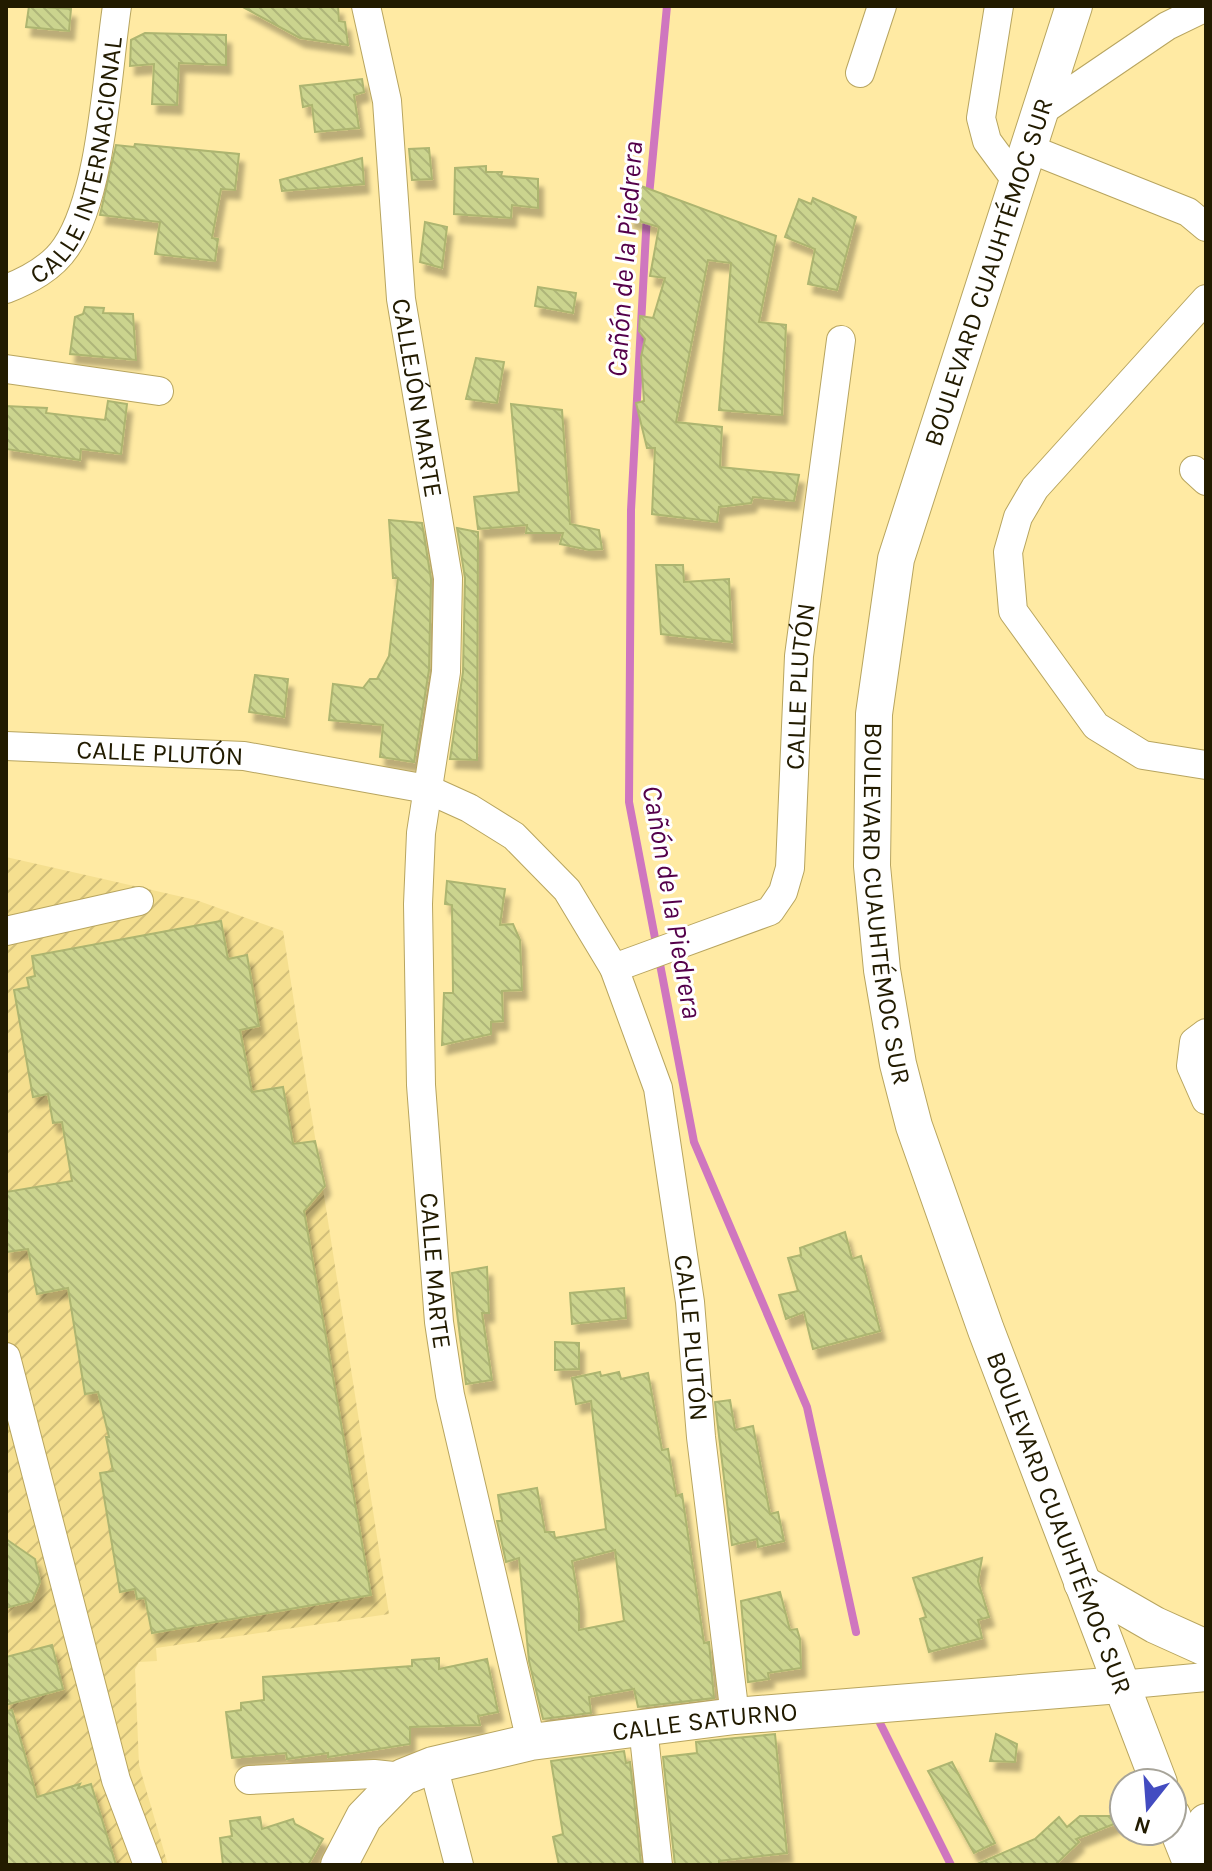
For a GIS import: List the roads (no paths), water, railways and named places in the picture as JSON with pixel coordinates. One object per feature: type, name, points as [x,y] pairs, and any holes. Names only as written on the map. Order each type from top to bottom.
[{"type":"main road","name":"BOULEVARD CUAUHTÉMOC SUR","points":[[1074,6],[896,559],[874,714],[872,866],[882,970],[898,1064],[914,1126],[986,1330],[1153,1767]]},
{"type":"main road","points":[[1082,1583],[1144,1620],[1206,1648]]},
{"type":"main road","name":"CALLE SATURNO","points":[[418,1771],[531,1742],[643,1727],[907,1700],[1120,1685]]},
{"type":"main road","points":[[339,1865],[364,1817],[418,1771]]},
{"type":"main road","points":[[1192,1865],[1206,1822]]},
{"type":"street","name":"CALLE INTERNACIONAL","points":[[6,289],[33,278],[65,249],[88,206],[117,6]]},
{"type":"street","name":"CALLEJÓN MARTE","points":[[366,6],[387,101],[401,299],[448,578],[446,672],[427,789]]},
{"type":"street","points":[[860,73],[882,6]]},
{"type":"street","points":[[999,6],[981,118],[987,141],[1018,183]]},
{"type":"street","points":[[1042,111],[1185,11]]},
{"type":"street","points":[[1030,149],[1188,212],[1206,227]]},
{"type":"street","points":[[1206,299],[1035,488],[1018,517],[1008,552],[1013,611],[1096,726],[1143,755],[1206,765]]},
{"type":"street","name":"CALLE PLUTÓN","points":[[614,968],[770,911],[783,892],[790,868],[799,656],[841,340]]},
{"type":"street","points":[[6,369],[159,391]]},
{"type":"street","name":"CALLE PLUTÓN","points":[[6,746],[244,756],[427,789],[469,808],[514,836],[567,890],[614,968],[658,1088],[690,1302],[701,1437],[735,1716]]},
{"type":"street","name":"CALLE MARTE","points":[[427,789],[418,904],[421,1085],[439,1322],[450,1395],[531,1742]]},
{"type":"street","points":[[6,931],[139,901]]},
{"type":"street","points":[[1206,1033],[1194,1042],[1191,1066],[1206,1100]]},
{"type":"street","points":[[6,1357],[116,1780],[148,1865]]},
{"type":"street","points":[[1120,1685],[1206,1677]]},
{"type":"street","points":[[643,1727],[658,1865]]},
{"type":"street","points":[[249,1780],[418,1771],[459,1865]]},
{"type":"waterway","name":"Cañón de la Piedrera","points":[[649,196],[667,6]]},
{"type":"waterway","name":"Cañón de la Piedrera","points":[[647,214],[631,510],[629,802],[694,1142],[807,1407],[856,1632]]},
{"type":"waterway","name":"Cañón de la Piedrera","points":[[875,1713],[951,1865]]}]
